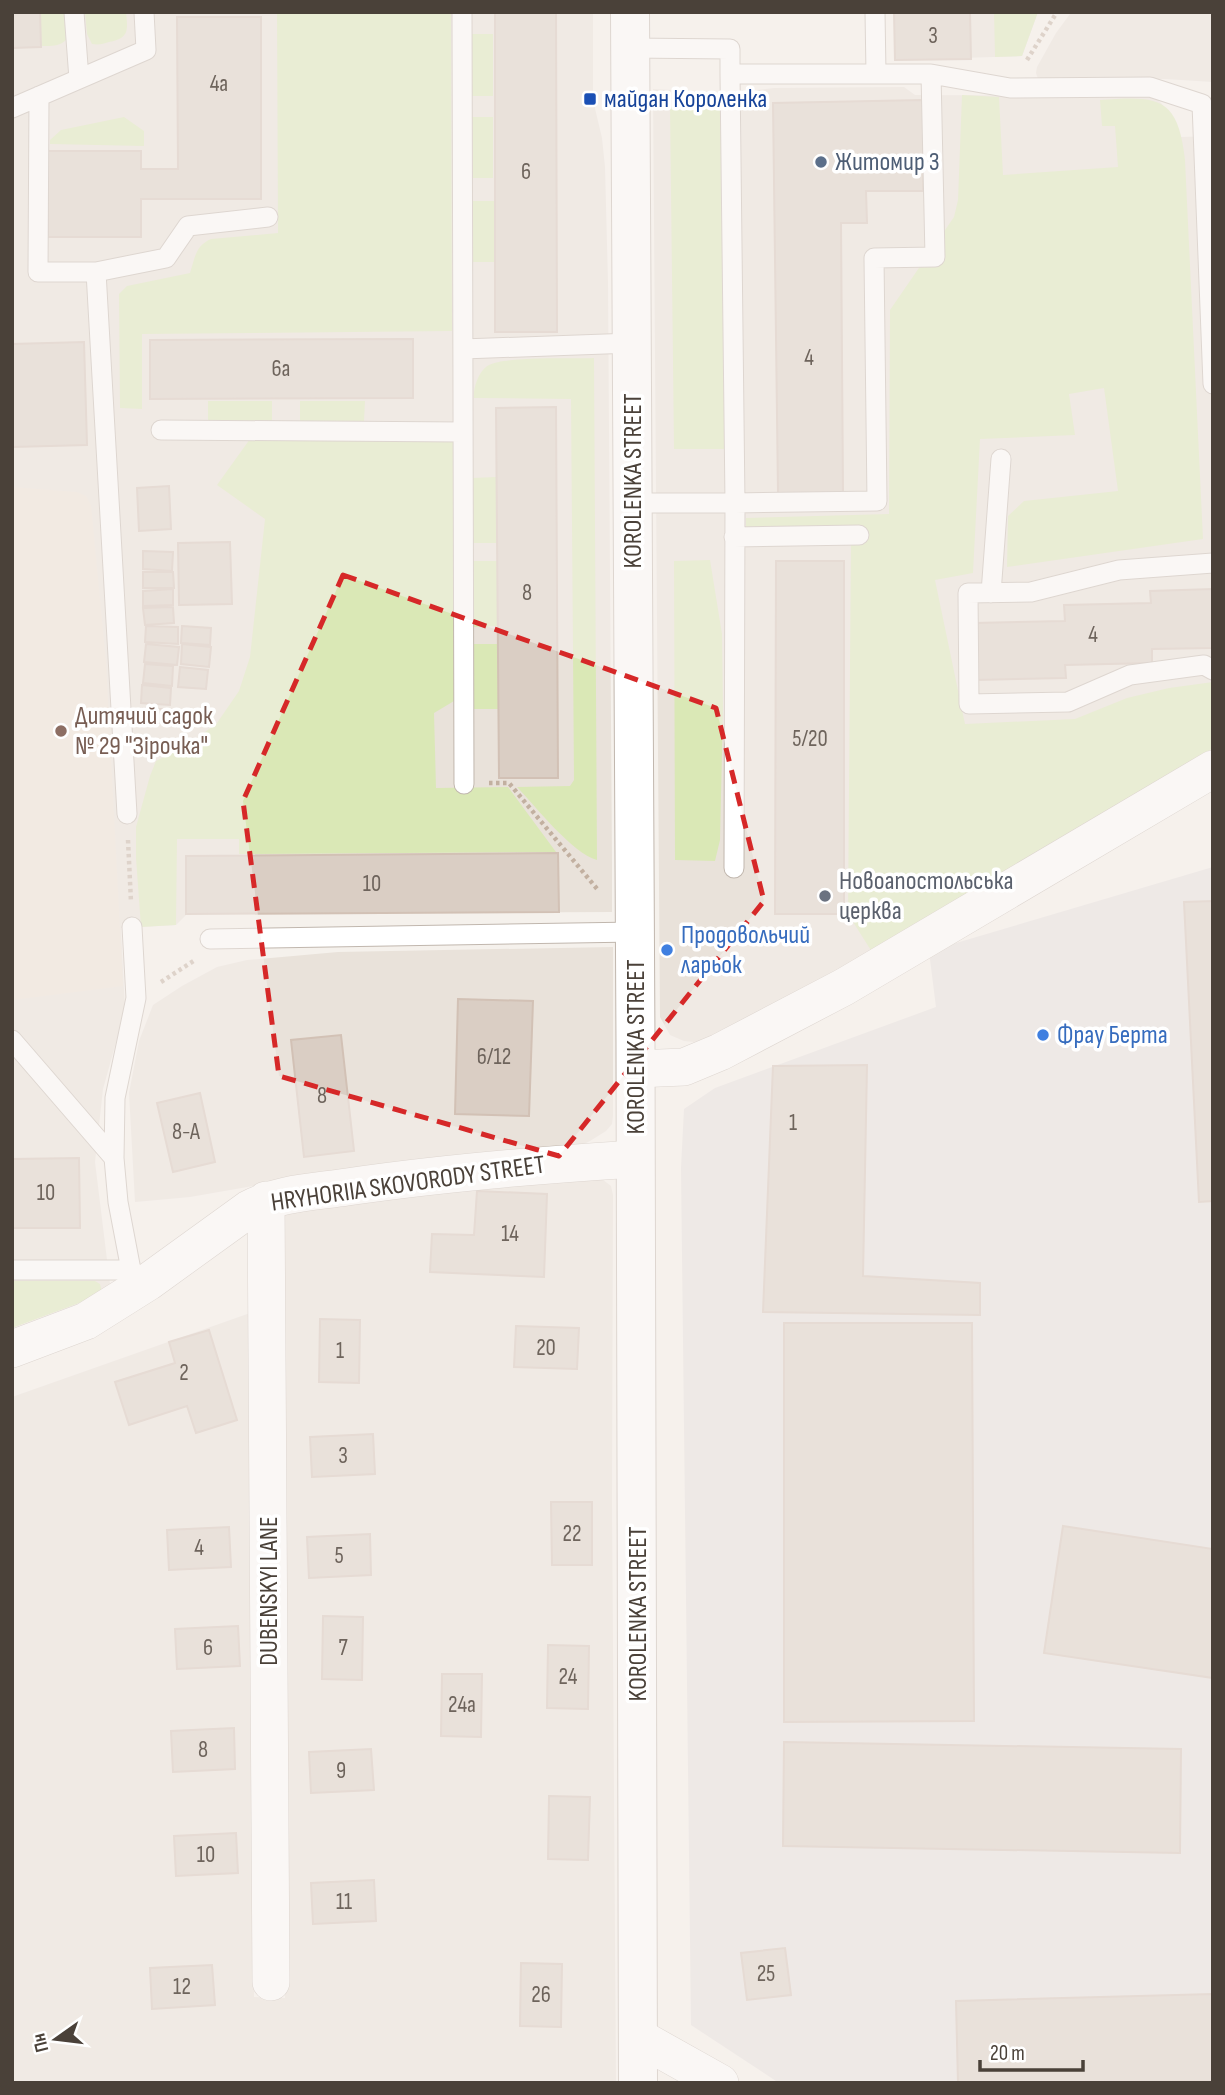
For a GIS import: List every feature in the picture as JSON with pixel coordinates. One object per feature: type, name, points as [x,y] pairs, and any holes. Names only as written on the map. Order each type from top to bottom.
[{"type":"street","name":"KOROLENKA STREET","points":[[630,30],[636,932],[638,2083]]},
{"type":"street","points":[[636,1069],[684,1067],[720,1052],[844,987],[1213,769]]},
{"type":"street","name":"HRYHORIIA SKOVORODY STREET","points":[[12,1349],[86,1321],[140,1276],[266,1199],[513,1167],[635,1158]]},
{"type":"street","name":"DUBENSKYI LANE","points":[[266,1199],[271,1982]]},
{"type":"street","points":[[638,2037],[720,2083]]},
{"type":"lane","points":[[74,12],[79,79]]},
{"type":"lane","points":[[12,108],[146,50],[144,12]]},
{"type":"lane","points":[[462,12],[464,784]]},
{"type":"lane","points":[[875,12],[876,74]]},
{"type":"lane","points":[[630,30],[730,49],[735,503],[734,868]]},
{"type":"lane","points":[[730,74],[930,74],[1010,88],[1150,87],[1207,104],[1213,384]]},
{"type":"lane","points":[[632,503],[877,500],[874,258],[934,257],[930,74]]},
{"type":"lane","points":[[39,96],[38,272],[96,272],[166,258],[188,226],[268,217]]},
{"type":"lane","points":[[96,272],[127,814]]},
{"type":"lane","points":[[463,349],[632,343]]},
{"type":"lane","points":[[161,430],[463,432]]},
{"type":"lane","points":[[991,593],[1000,460]]},
{"type":"lane","points":[[734,537],[859,535]]},
{"type":"lane","points":[[1213,563],[1119,570],[1031,592],[968,593],[969,704],[1068,702],[1130,675],[1204,665],[1213,670]]},
{"type":"lane","points":[[12,1270],[140,1276],[118,1202],[114,1158],[115,1098],[136,998],[132,927]]},
{"type":"lane","points":[[210,939],[636,932]]},
{"type":"lane","points":[[12,1040],[114,1158]]},
{"type":"path","points":[[1010,88],[1057,12]]},
{"type":"path","points":[[464,784],[509,783],[603,896]]},
{"type":"path","points":[[127,814],[132,927]]},
{"type":"path","points":[[136,998],[210,951],[210,939]]},
{"type":"highlighted area","points":[[343,575],[716,708],[764,901],[559,1156],[279,1076],[243,801]]},
{"type":"shaded area","points":[[12,12],[593,12],[593,100],[602,138],[605,167],[608,282],[612,912],[187,914],[176,925],[121,928],[125,1010],[103,1089],[95,1162],[110,1284],[107,1290],[12,1328]]},
{"type":"shaded area","points":[[894,12],[1038,12],[1022,56],[895,60]]},
{"type":"shaded area","points":[[1213,12],[1213,82],[1165,79],[1038,79],[1037,67],[1056,33],[1070,14]]},
{"type":"shaded area","points":[[904,87],[915,95],[1153,96],[1169,113],[1181,137],[1213,136],[1213,748],[846,967],[711,1037],[694,1042],[684,1041],[670,1035],[660,1017],[653,89],[749,94],[774,88]]},
{"type":"shaded area","name":"Дитячий садок № 29 \"Зірочка\"","points":[[12,487],[77,492],[86,496],[91,505],[106,662],[123,986],[12,1000]]},
{"type":"shaded area","points":[[1213,867],[1213,2083],[779,2083],[691,2025],[681,1168],[684,1109],[715,1088],[936,1007],[929,951]]},
{"type":"shaded area","points":[[613,947],[613,1116],[612,1124],[606,1131],[590,1141],[574,1149],[282,1181],[190,1197],[135,1202],[129,1093],[139,1041],[153,1005],[217,967],[247,960],[338,952]]},
{"type":"shaded area","points":[[598,1176],[611,1186],[613,1195],[616,2083],[12,2083],[12,1397],[253,1312],[254,1997],[285,1998],[282,1209]]},
{"type":"green space","points":[[39,12],[64,12],[66,40],[57,45],[41,46]]},
{"type":"green space","points":[[85,12],[126,12],[126,33],[116,40],[92,44],[87,34]]},
{"type":"green space","points":[[277,12],[451,12],[452,331],[142,334],[142,409],[120,408],[119,294],[127,286],[190,273],[199,249],[211,239],[278,233]]},
{"type":"green space","points":[[994,12],[1038,12],[1022,56],[995,57]]},
{"type":"green space","points":[[472,34],[493,34],[493,96],[472,96]]},
{"type":"green space","points":[[962,95],[999,97],[1003,175],[1118,167],[1115,126],[1102,126],[1100,100],[1151,100],[1162,104],[1177,123],[1185,160],[1203,539],[1007,567],[1008,516],[1024,501],[1118,491],[1104,388],[1069,394],[1075,435],[980,439],[973,573],[935,580],[965,724],[1075,719],[1127,698],[1169,688],[1213,682],[1213,748],[1042,855],[872,952],[848,914],[851,540],[746,541],[746,518],[889,514],[890,310],[954,217],[958,200]]},
{"type":"green space","points":[[724,105],[729,449],[674,449],[670,106]]},
{"type":"green space","points":[[124,117],[144,131],[144,146],[50,144],[50,140],[61,130]]},
{"type":"green space","points":[[472,117],[493,117],[493,178],[473,178]]},
{"type":"green space","points":[[473,201],[494,201],[494,262],[473,262]]},
{"type":"green space","points":[[594,358],[597,860],[587,856],[566,839],[517,787],[570,786],[574,780],[571,399],[474,398],[477,380],[482,371],[498,362]]},
{"type":"green space","points":[[208,401],[272,401],[272,421],[208,421]]},
{"type":"green space","points":[[300,401],[365,401],[364,421],[300,421]]},
{"type":"green space","points":[[250,439],[453,442],[454,701],[434,713],[436,788],[508,787],[556,852],[239,854],[239,839],[177,839],[176,925],[141,927],[136,827],[156,761],[188,745],[217,723],[239,691],[250,657],[265,519],[217,485]]},
{"type":"green space","points":[[496,477],[496,543],[473,543],[472,478]]},
{"type":"green space","points":[[710,560],[722,634],[720,840],[715,861],[675,860],[674,561]]},
{"type":"green space","points":[[473,561],[497,561],[498,626],[474,627]]},
{"type":"green space","points":[[473,644],[498,644],[498,709],[474,709]]},
{"type":"green space","points":[[12,1281],[95,1281],[100,1284],[102,1292],[98,1296],[12,1328]]},
{"type":"building","points":[[12,12],[40,12],[41,47],[12,48]]},
{"type":"building","points":[[495,12],[556,12],[557,332],[495,332]]},
{"type":"building","points":[[894,12],[970,12],[971,59],[895,60]]},
{"type":"building","points":[[177,17],[261,17],[261,199],[141,199],[141,237],[48,237],[48,151],[141,151],[141,169],[178,169]]},
{"type":"building","points":[[923,100],[923,191],[866,191],[867,223],[841,223],[843,493],[778,493],[773,103]]},
{"type":"building","points":[[413,339],[413,398],[150,399],[150,340]]},
{"type":"building","points":[[84,342],[87,445],[13,447],[12,344]]},
{"type":"building","points":[[556,407],[558,778],[499,778],[496,408]]},
{"type":"building","points":[[169,486],[171,529],[139,531],[137,488]]},
{"type":"building","points":[[230,542],[232,604],[179,605],[178,543]]},
{"type":"building","points":[[143,551],[173,552],[172,571],[143,569]]},
{"type":"building","points":[[776,561],[844,561],[844,914],[775,914]]},
{"type":"building","points":[[143,572],[173,572],[174,588],[143,588]]},
{"type":"building","points":[[173,589],[173,605],[143,606],[143,591]]},
{"type":"building","points":[[1213,589],[1213,648],[1152,649],[1152,663],[1065,665],[1066,678],[975,680],[974,623],[1065,621],[1064,605],[1151,603],[1150,591]]},
{"type":"building","points":[[173,607],[174,623],[145,625],[143,608]]},
{"type":"building","points":[[146,626],[178,627],[178,644],[145,642]]},
{"type":"building","points":[[182,626],[211,628],[210,645],[181,643]]},
{"type":"building","points":[[146,644],[179,647],[177,665],[144,662]]},
{"type":"building","points":[[182,644],[211,647],[209,667],[181,664]]},
{"type":"building","points":[[145,664],[173,666],[172,686],[143,683]]},
{"type":"building","points":[[180,667],[208,670],[206,689],[178,687]]},
{"type":"building","points":[[142,685],[171,688],[170,705],[141,703]]},
{"type":"building","points":[[143,708],[176,710],[175,724],[142,722]]},
{"type":"building","points":[[558,853],[559,912],[186,914],[186,856]]},
{"type":"building","points":[[1213,901],[1213,1201],[1199,1202],[1184,902]]},
{"type":"building","points":[[458,999],[533,1001],[529,1116],[455,1114]]},
{"type":"building","points":[[341,1035],[354,1151],[304,1157],[291,1040]]},
{"type":"building","points":[[867,1065],[863,1276],[980,1283],[980,1315],[763,1312],[773,1066]]},
{"type":"building","points":[[200,1093],[215,1162],[173,1172],[157,1103]]},
{"type":"building","points":[[79,1158],[80,1228],[12,1228],[12,1159]]},
{"type":"building","points":[[477,1191],[547,1194],[544,1277],[430,1272],[432,1234],[474,1235]]},
{"type":"building","points":[[320,1319],[360,1320],[359,1383],[319,1382]]},
{"type":"building","points":[[784,1323],[972,1323],[974,1721],[784,1722]]},
{"type":"building","points":[[516,1326],[579,1328],[577,1369],[514,1367]]},
{"type":"building","points":[[209,1330],[237,1420],[196,1433],[187,1406],[129,1425],[115,1382],[175,1363],[169,1342]]},
{"type":"building","points":[[373,1434],[375,1474],[312,1477],[310,1437]]},
{"type":"building","points":[[551,1502],[592,1502],[592,1565],[552,1565]]},
{"type":"building","points":[[1063,1526],[1213,1549],[1213,1678],[1044,1653]]},
{"type":"building","points":[[229,1527],[231,1567],[169,1570],[167,1530]]},
{"type":"building","points":[[370,1534],[371,1575],[309,1578],[307,1537]]},
{"type":"building","points":[[323,1616],[363,1617],[362,1680],[322,1679]]},
{"type":"building","points":[[238,1626],[240,1666],[177,1669],[175,1629]]},
{"type":"building","points":[[548,1645],[589,1646],[588,1709],[547,1708]]},
{"type":"building","points":[[442,1674],[482,1674],[481,1737],[441,1736]]},
{"type":"building","points":[[234,1728],[235,1769],[173,1772],[171,1731]]},
{"type":"building","points":[[784,1742],[1181,1749],[1180,1853],[783,1846]]},
{"type":"building","points":[[371,1749],[374,1790],[311,1793],[309,1752]]},
{"type":"building","points":[[549,1796],[590,1797],[588,1860],[548,1859]]},
{"type":"building","points":[[236,1833],[238,1873],[176,1876],[174,1836]]},
{"type":"building","points":[[374,1880],[376,1921],[313,1924],[311,1883]]},
{"type":"building","points":[[785,1948],[791,1995],[747,2000],[741,1953]]},
{"type":"building","points":[[521,1963],[562,1964],[561,2027],[520,2026]]},
{"type":"building","points":[[212,1965],[215,2005],[152,2009],[150,1968]]},
{"type":"building","points":[[1213,1994],[1213,2081],[958,2083],[956,2001]]},
{"type":"place","name":"майдан Короленка","points":[[590,99]]},
{"type":"place","name":"Житомир 3","points":[[821,162]]},
{"type":"place","name":"Дитячий садок № 29 \"Зірочка\"","points":[[61,731]]},
{"type":"place","name":"Новоапостольська церква","points":[[825,896]]},
{"type":"place","name":"Продовольчий ларьок","points":[[667,950]]},
{"type":"place","name":"Фрау Берта","points":[[1043,1035]]}]
